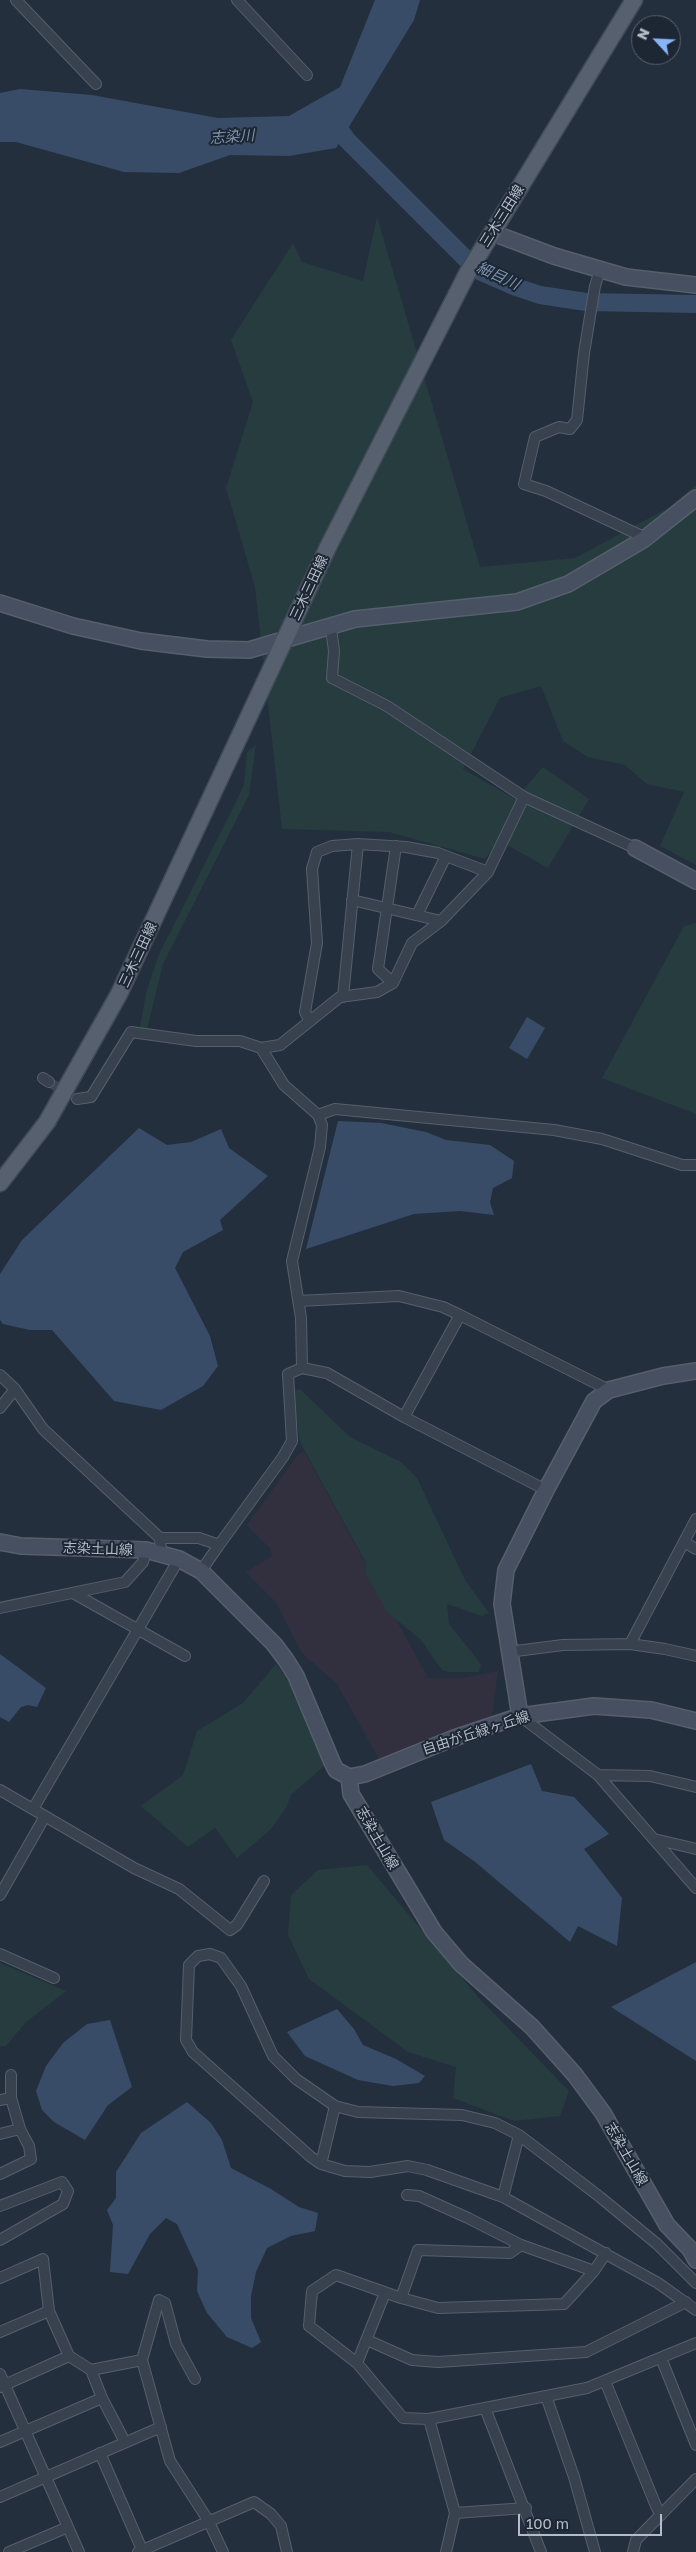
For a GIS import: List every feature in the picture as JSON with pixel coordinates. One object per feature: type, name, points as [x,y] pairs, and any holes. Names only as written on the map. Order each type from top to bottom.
[{"type":"main road","name":"三木三田線","points":[[0,1183],[47,1122],[119,994],[328,547],[467,274],[634,0]]},
{"type":"street","points":[[16,0],[96,84]]},
{"type":"street","points":[[237,0],[307,75]]},
{"type":"street","points":[[489,238],[626,277],[696,285]]},
{"type":"street","points":[[600,270],[592,305],[577,420],[570,428],[559,427],[536,437],[524,484],[546,491],[646,538]]},
{"type":"street","points":[[0,603],[73,626],[141,641],[207,649],[249,650],[331,628],[355,619],[517,602],[568,584],[646,538],[696,498]]},
{"type":"street","points":[[331,628],[334,651],[332,678],[387,706],[524,797],[635,848],[696,881]]},
{"type":"street","points":[[77,1099],[91,1097],[131,1032],[196,1041],[240,1041],[261,1048],[280,1045],[343,996],[377,992],[393,983],[412,943],[441,921],[488,872],[524,797]]},
{"type":"street","points":[[310,1021],[305,1012],[317,943],[312,869],[317,852],[332,846],[358,844],[396,846],[446,856],[488,872]]},
{"type":"street","points":[[343,996],[358,844]]},
{"type":"street","points":[[393,983],[378,970],[396,846]]},
{"type":"street","points":[[417,915],[446,856]]},
{"type":"street","points":[[352,900],[441,921]]},
{"type":"street","points":[[261,1048],[284,1085],[318,1115],[322,1125],[320,1147],[292,1261],[298,1301],[302,1368]]},
{"type":"street","points":[[318,1115],[335,1109],[554,1130],[602,1139],[682,1165],[696,1165]]},
{"type":"street","points":[[298,1301],[399,1296],[443,1307],[609,1390]]},
{"type":"street","points":[[404,1416],[460,1315]]},
{"type":"street","points":[[201,1571],[283,1457],[292,1441],[288,1374],[302,1368],[327,1372],[404,1416],[546,1490]]},
{"type":"street","points":[[696,1371],[663,1376],[609,1390],[594,1401],[506,1570],[502,1604],[508,1652],[520,1716],[598,1774],[696,1888]]},
{"type":"street","points":[[0,1375],[14,1389],[44,1430],[161,1546],[200,1538],[219,1545]]},
{"type":"street","points":[[0,1408],[14,1389]]},
{"type":"street","points":[[630,1644],[696,1519]]},
{"type":"street","name":"志染土山線","points":[[0,1542],[21,1546],[146,1550],[161,1546],[201,1571],[213,1582],[280,1652],[296,1676],[336,1770],[349,1777],[351,1794],[434,1932],[461,1964],[532,2027],[575,2075],[603,2113],[667,2225],[690,2249],[696,2260]]},
{"type":"street","points":[[684,1542],[696,1549]]},
{"type":"street","points":[[0,1608],[125,1582],[143,1562],[146,1550]]},
{"type":"street","points":[[34,1809],[179,1558]]},
{"type":"street","points":[[73,1593],[185,1656]]},
{"type":"street","points":[[508,1652],[563,1645],[630,1644],[696,1656]]},
{"type":"street","name":"自由が丘緑ヶ丘線","points":[[349,1777],[365,1774],[454,1738],[520,1716],[594,1706],[651,1710],[696,1721]]},
{"type":"street","points":[[598,1774],[650,1776],[696,1787]]},
{"type":"street","points":[[0,1790],[34,1809],[44,1818],[134,1868],[179,1889],[230,1930],[237,1926],[264,1881]]},
{"type":"street","points":[[0,1895],[44,1818]]},
{"type":"street","points":[[654,1839],[696,1849]]},
{"type":"street","points":[[0,1954],[54,1978]]},
{"type":"street","points":[[696,2283],[633,2223],[519,2135],[495,2123],[462,2115],[358,2112],[336,2106],[296,2079],[273,2056],[241,1986],[221,1958],[210,1954],[198,1956],[189,1965],[186,2040],[193,2052],[321,2164],[345,2171],[370,2172],[408,2166],[427,2170],[503,2198],[606,2253],[696,2310]]},
{"type":"street","points":[[0,2174],[31,2160],[29,2146],[20,2129],[11,2098],[12,2075]]},
{"type":"street","points":[[0,2100],[11,2098]]},
{"type":"street","points":[[321,2164],[336,2106]]},
{"type":"street","points":[[0,2134],[20,2129]]},
{"type":"street","points":[[503,2198],[519,2135]]},
{"type":"street","points":[[0,2206],[62,2182],[68,2191],[63,2204],[0,2240]]},
{"type":"street","points":[[407,2195],[419,2196],[520,2244],[594,2271]]},
{"type":"street","points":[[401,2298],[418,2250],[510,2253],[520,2244]]},
{"type":"street","points":[[606,2253],[594,2271],[564,2304],[438,2308],[385,2293],[336,2274],[312,2291],[309,2326],[357,2363],[403,2418],[428,2419],[587,2388],[696,2343]]},
{"type":"street","points":[[0,2278],[43,2259],[49,2311],[69,2356],[91,2370],[102,2398],[125,2442]]},
{"type":"street","points":[[357,2363],[385,2293]]},
{"type":"street","points":[[195,2378],[176,2344],[165,2303],[159,2300],[142,2360],[170,2461],[208,2520],[223,2552]]},
{"type":"street","points":[[367,2340],[412,2360],[421,2361],[586,2352],[686,2302]]},
{"type":"street","points":[[0,2332],[49,2311]]},
{"type":"street","points":[[3,2386],[69,2356]]},
{"type":"street","points":[[661,2358],[696,2445]]},
{"type":"street","points":[[91,2370],[142,2360]]},
{"type":"street","points":[[0,2374],[3,2386],[26,2431],[80,2552]]},
{"type":"street","points":[[605,2381],[661,2515]]},
{"type":"street","points":[[546,2396],[574,2477],[595,2552]]},
{"type":"street","points":[[0,2442],[102,2398]]},
{"type":"street","points":[[485,2408],[526,2508],[541,2552]]},
{"type":"street","points":[[428,2419],[455,2513],[446,2552]]},
{"type":"street","points":[[0,2497],[161,2427]]},
{"type":"street","points":[[100,2453],[141,2551],[208,2520],[254,2502],[271,2514],[281,2526],[287,2552]]},
{"type":"street","points":[[633,2552],[636,2540],[696,2479]]},
{"type":"street","points":[[455,2513],[526,2508]]},
{"type":"street","points":[[9,2552],[68,2527]]},
{"type":"shaded area","points":[[304,1451],[428,1678],[463,1678],[498,1671],[492,1716],[379,1759],[337,1684],[302,1653],[275,1601],[246,1572],[272,1556],[270,1548],[247,1525],[297,1456]]},
{"type":"green space","points":[[377,217],[480,567],[575,558],[668,508],[696,485],[696,865],[660,846],[684,792],[647,784],[625,765],[588,757],[563,741],[541,686],[500,698],[463,769],[515,799],[543,767],[589,799],[548,868],[500,841],[485,859],[389,832],[282,829],[255,587],[226,488],[253,402],[231,340],[293,243],[302,262],[363,281]]},
{"type":"green space","points":[[256,745],[249,795],[163,964],[147,1029],[140,1027],[146,993],[159,954],[235,804],[244,784],[247,752]]},
{"type":"green space","points":[[696,923],[696,1114],[602,1078],[684,926]]},
{"type":"green space","points":[[300,1389],[350,1437],[401,1462],[417,1478],[465,1580],[489,1613],[482,1616],[447,1604],[449,1624],[481,1665],[479,1672],[449,1672],[442,1670],[421,1640],[387,1612],[366,1574],[366,1563],[300,1442],[296,1417],[295,1391]]},
{"type":"green space","points":[[276,1664],[295,1691],[325,1765],[291,1795],[286,1808],[270,1830],[237,1858],[215,1828],[188,1847],[141,1806],[183,1775],[197,1731],[243,1703]]},
{"type":"green space","points":[[367,1865],[479,1998],[569,2091],[560,2116],[514,2121],[453,2098],[456,2067],[408,2052],[309,1979],[288,1935],[291,1895],[318,1870]]},
{"type":"green space","points":[[0,1963],[66,1991],[25,2023],[6,2046],[0,2046]]},
{"type":"water","name":"志染川","points":[[375,0],[420,0],[414,20],[336,148],[289,156],[230,155],[179,173],[124,172],[16,142],[0,142],[0,93],[20,89],[92,95],[218,118],[289,116],[340,87]]},
{"type":"water","points":[[527,1017],[545,1028],[527,1059],[509,1048]]},
{"type":"water","points":[[338,1121],[381,1123],[426,1132],[446,1140],[490,1145],[514,1161],[512,1178],[493,1188],[490,1202],[494,1215],[460,1211],[414,1214],[306,1249]]},
{"type":"water","points":[[139,1128],[167,1145],[191,1142],[221,1129],[229,1148],[268,1176],[220,1220],[223,1230],[183,1252],[175,1268],[210,1336],[218,1366],[203,1386],[161,1410],[114,1401],[52,1330],[30,1330],[3,1324],[0,1320],[0,1274],[22,1240]]},
{"type":"water","points":[[0,1654],[46,1688],[37,1707],[28,1705],[21,1707],[9,1722],[0,1717]]},
{"type":"water","points":[[531,1764],[542,1791],[574,1797],[609,1834],[584,1849],[622,1898],[617,1946],[578,1926],[570,1942],[474,1861],[444,1840],[431,1802]]},
{"type":"water","points":[[696,1962],[696,2061],[611,2007]]},
{"type":"water","points":[[337,2009],[354,2029],[363,2045],[396,2059],[425,2076],[419,2083],[393,2086],[358,2080],[305,2056],[287,2032]]},
{"type":"water","points":[[110,2020],[132,2087],[108,2105],[85,2140],[54,2122],[42,2110],[36,2091],[46,2066],[63,2043],[87,2024]]},
{"type":"water","points":[[187,2102],[211,2123],[222,2140],[231,2168],[271,2189],[299,2207],[318,2213],[315,2231],[291,2236],[267,2248],[256,2272],[251,2296],[251,2318],[261,2342],[252,2348],[227,2337],[207,2313],[197,2291],[198,2270],[177,2224],[166,2218],[150,2234],[128,2274],[110,2272],[113,2225],[107,2210],[116,2198],[116,2172],[141,2133]]},
{"type":"waterway","name":"細目川","points":[[331,118],[347,140],[477,270],[540,295],[586,302],[696,304]]},
{"type":"tunnel","points":[[49,1082],[77,1099]]}]
